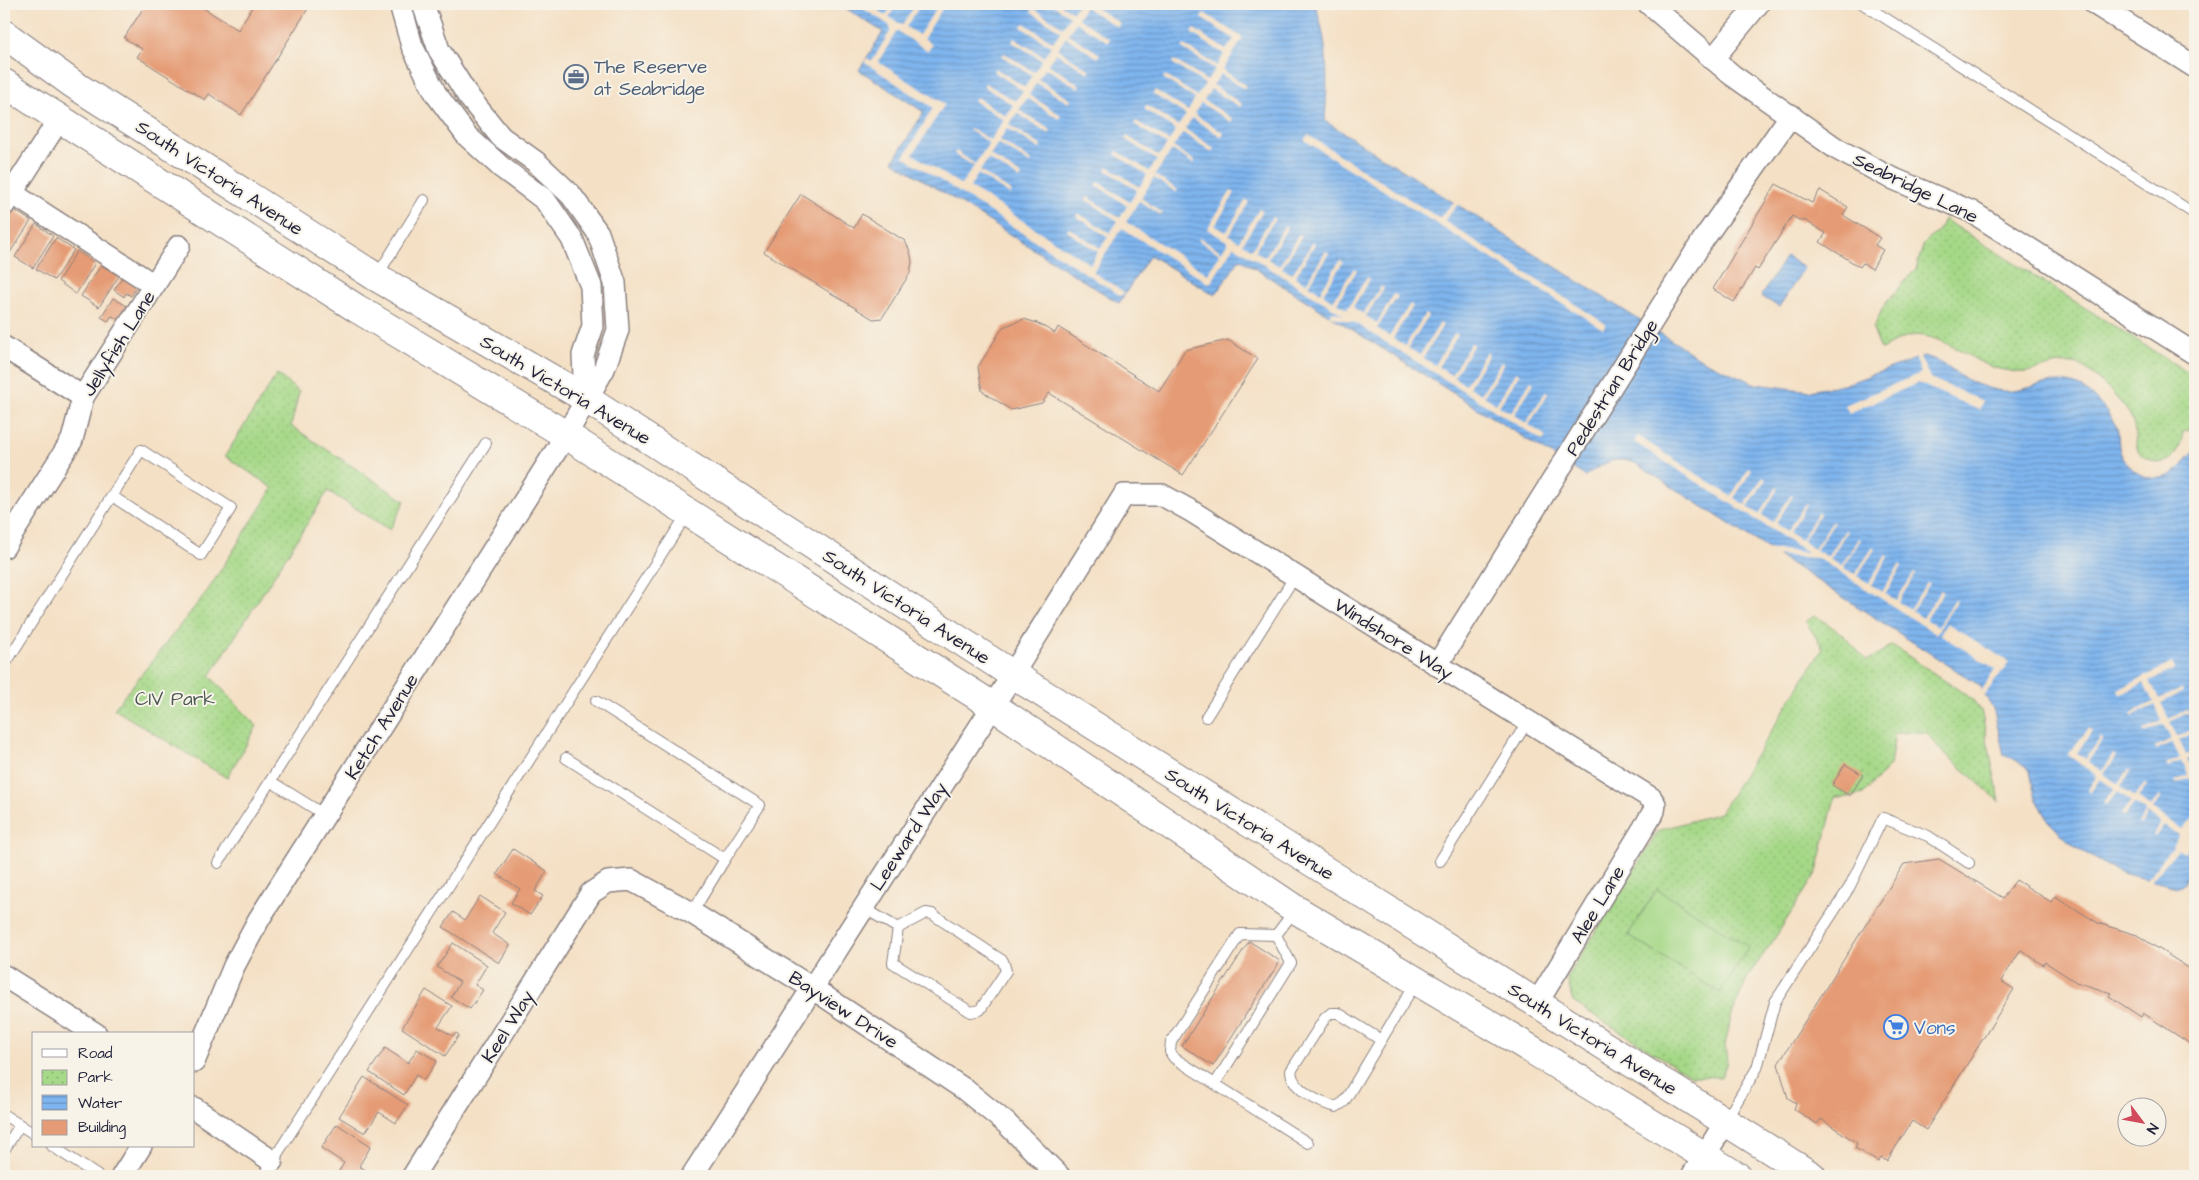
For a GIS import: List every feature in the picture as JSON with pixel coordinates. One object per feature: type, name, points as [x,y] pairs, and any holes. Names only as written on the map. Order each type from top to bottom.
[{"type":"main road","name":"South Victoria Avenue","points":[[4,34],[74,84],[376,277],[585,398],[1012,674],[1812,1176]]},
{"type":"main road","name":"South Victoria Avenue","points":[[4,83],[356,308],[566,435],[993,706],[1295,909],[1416,981],[1699,1166],[1737,1176]]},
{"type":"street","points":[[400,4],[412,46],[436,94],[467,136],[501,167],[545,200],[572,239],[591,286],[593,326],[583,355],[585,398]]},
{"type":"street","name":"Ketch Avenue","points":[[195,1060],[234,966],[255,927],[566,435],[585,398],[604,369],[618,330],[615,283],[598,234],[571,195],[536,162],[502,136],[468,96],[439,50],[423,4]]},
{"type":"street","name":"Seabridge Lane","points":[[1649,4],[1732,75],[1791,114],[1837,149],[1887,176],[1972,212],[2195,354]]},
{"type":"street","points":[[1713,59],[1758,4]]},
{"type":"street","points":[[2095,4],[2195,67]]},
{"type":"street","name":"Pedestrian Bridge","points":[[1437,664],[1703,240],[1791,114]]},
{"type":"street","points":[[60,118],[6,195],[154,285]]},
{"type":"street","name":"Jellyfish Lane","points":[[4,547],[72,440],[83,397],[179,246]]},
{"type":"street","points":[[4,347],[83,397]]},
{"type":"street","name":"Leeward Way","points":[[692,1176],[862,907],[993,706],[1124,495]]},
{"type":"street","name":"Windshore Way","points":[[1124,495],[1162,495],[1191,510],[1651,798],[1655,804]]},
{"type":"street","name":"Alee Lane","points":[[1537,1003],[1654,811],[1655,804]]},
{"type":"street","name":"Bayview Drive","points":[[608,882],[631,880],[692,913],[812,988],[964,1089],[1006,1124],[1059,1176]]},
{"type":"street","name":"Keel Way","points":[[413,1176],[591,894],[599,886],[608,882]]},
{"type":"street","points":[[4,976],[93,1032]]},
{"type":"street","points":[[195,1109],[268,1169]]},
{"type":"street","points":[[1699,1166],[1726,1121]]},
{"type":"street","points":[[122,1176],[140,1148]]},
{"type":"lane","points":[[1863,4],[2195,214]]},
{"type":"lane","points":[[376,277],[424,200]]},
{"type":"lane","points":[[218,862],[486,443]]},
{"type":"lane","points":[[4,666],[141,450],[231,508],[201,554],[112,496]]},
{"type":"lane","points":[[268,1169],[688,512]]},
{"type":"lane","points":[[1206,717],[1295,576]]},
{"type":"lane","points":[[596,701],[760,805],[692,913]]},
{"type":"lane","points":[[1440,860],[1528,721]]},
{"type":"lane","points":[[566,758],[725,859]]},
{"type":"lane","points":[[270,781],[325,815]]},
{"type":"lane","points":[[1726,1121],[1757,1068],[1774,1002],[1849,888],[1883,818],[1928,836],[1969,863]]},
{"type":"lane","points":[[862,907],[898,928]]},
{"type":"lane","points":[[1276,935],[1295,909]]},
{"type":"lane","points":[[926,913],[932,914],[1003,961],[1006,971],[980,1010],[970,1012],[893,963],[898,928],[926,913]]},
{"type":"lane","points":[[1276,935],[1240,934],[1170,1042],[1170,1052],[1174,1058],[1308,1143]]},
{"type":"lane","points":[[1215,1084],[1291,963],[1276,935]]},
{"type":"lane","points":[[1381,1040],[1338,1013],[1331,1014],[1325,1018],[1291,1071],[1291,1078],[1295,1084],[1324,1104],[1336,1107],[1344,1102],[1381,1040],[1416,981]]},
{"type":"lane","points":[[4,1115],[32,1133]]},
{"type":"lane","points":[[4,1150],[20,1125]]},
{"type":"lane","points":[[55,1148],[98,1176]]},
{"type":"green space","points":[[1944,219],[2195,377],[2195,430],[2183,432],[2180,446],[2174,456],[2164,462],[2158,462],[2143,456],[2137,446],[2133,421],[2121,403],[2089,371],[2074,364],[2058,364],[2027,372],[2004,370],[1980,362],[1933,338],[1921,336],[1909,336],[1881,349],[1873,329],[1884,305],[1916,269],[1924,243],[1939,230]]},
{"type":"green space","name":"CIV Park","points":[[277,374],[299,392],[291,426],[405,501],[390,530],[328,491],[210,676],[257,726],[227,778],[114,709],[208,590],[273,488],[225,456]]},
{"type":"green space","points":[[1815,615],[1842,634],[1867,661],[1892,645],[1972,699],[1981,710],[2000,802],[1939,748],[1926,732],[1895,733],[1890,765],[1863,794],[1850,797],[1835,797],[1817,872],[1748,976],[1732,1014],[1725,1045],[1727,1062],[1721,1077],[1691,1076],[1573,1002],[1567,978],[1659,830],[1720,813],[1823,648],[1806,622]]},
{"type":"green space","points":[[1657,889],[1749,947],[1720,993],[1628,935]]},
{"type":"water","points":[[839,4],[1315,4],[1320,19],[1325,48],[1327,91],[1325,121],[1704,361],[1756,384],[1810,391],[1849,383],[1924,356],[1936,360],[1967,380],[1996,390],[2018,390],[2059,382],[2070,383],[2082,388],[2096,400],[2114,423],[2118,430],[2119,447],[2126,462],[2138,473],[2146,477],[2162,478],[2171,475],[2195,451],[2195,869],[2188,874],[2184,884],[2177,887],[2118,872],[2075,847],[2050,823],[2035,796],[2030,771],[2017,761],[2004,755],[1994,711],[1979,685],[1635,463],[1615,460],[1585,476],[1240,259],[1215,295],[1150,255],[1119,303],[893,161],[924,112],[859,70],[883,32]]},
{"type":"water","points":[[1786,256],[1804,268],[1779,307],[1761,296]]},
{"type":"pier","points":[[856,4],[874,4],[873,7],[886,15],[893,4],[897,4],[889,17],[902,25],[916,4],[921,4],[906,27],[919,35],[939,4],[945,4],[924,38],[932,45],[928,51],[897,31],[878,62],[945,104],[913,154],[961,185],[974,166],[954,154],[956,151],[975,164],[989,143],[969,130],[971,128],[990,140],[1004,120],[974,101],[976,97],[1006,116],[1013,105],[983,86],[985,83],[1015,101],[1023,91],[993,71],[995,68],[1025,87],[1032,75],[1002,56],[1004,53],[1034,72],[1042,60],[1012,42],[1014,38],[1044,57],[1051,46],[1021,27],[1024,23],[1053,42],[1061,31],[1031,12],[1033,8],[1063,27],[1070,16],[1051,4],[1059,4],[1073,12],[1078,4],[1089,4],[1120,23],[1117,27],[1085,7],[1078,18],[1110,39],[1108,42],[1076,22],[1068,34],[1100,54],[1098,58],[1066,37],[1058,49],[1090,70],[1088,73],[1056,53],[1048,64],[1080,85],[1078,88],[1046,68],[1038,79],[1071,100],[1069,103],[1036,83],[1029,95],[1061,115],[1059,119],[1027,98],[1019,110],[1051,130],[1049,134],[1017,113],[1009,125],[1042,146],[1040,149],[1007,128],[1000,140],[1032,161],[1030,164],[998,143],[990,155],[1022,176],[1020,179],[988,159],[980,171],[1012,192],[1010,195],[978,174],[970,187],[1090,264],[1098,252],[1067,231],[1069,228],[1100,248],[1108,237],[1076,216],[1078,213],[1110,233],[1118,221],[1086,200],[1088,197],[1120,218],[1127,206],[1096,185],[1098,182],[1130,202],[1137,190],[1106,170],[1108,166],[1139,187],[1147,175],[1115,154],[1117,151],[1149,171],[1157,160],[1125,139],[1127,136],[1159,156],[1167,145],[1134,124],[1136,121],[1169,141],[1176,130],[1144,109],[1146,105],[1178,126],[1186,115],[1153,94],[1155,90],[1188,111],[1195,99],[1163,78],[1165,75],[1197,96],[1205,84],[1172,63],[1174,60],[1207,81],[1215,69],[1182,48],[1184,45],[1217,66],[1224,54],[1191,33],[1194,29],[1226,50],[1234,39],[1201,18],[1204,13],[1243,38],[1223,70],[1246,86],[1244,89],[1221,74],[1213,85],[1242,104],[1240,107],[1211,89],[1204,100],[1233,119],[1231,122],[1201,103],[1194,114],[1224,133],[1222,137],[1192,118],[1185,129],[1214,148],[1212,152],[1183,133],[1173,147],[1195,161],[1194,164],[1172,150],[1155,175],[1178,190],[1176,192],[1154,178],[1141,198],[1163,213],[1161,215],[1139,201],[1126,222],[1208,274],[1220,254],[1198,240],[1200,238],[1222,252],[1228,242],[1207,229],[1231,191],[1235,193],[1215,226],[1226,232],[1246,200],[1249,202],[1229,235],[1239,241],[1259,209],[1263,211],[1243,243],[1252,249],[1272,217],[1275,219],[1255,251],[1265,257],[1285,225],[1288,227],[1268,259],[1279,266],[1299,234],[1302,236],[1282,268],[1292,274],[1313,242],[1315,244],[1295,277],[1306,283],[1326,251],[1329,253],[1309,285],[1320,292],[1340,260],[1343,262],[1323,294],[1333,301],[1354,268],[1357,270],[1337,303],[1347,309],[1367,277],[1370,279],[1353,307],[1363,314],[1381,286],[1384,288],[1366,316],[1377,323],[1394,294],[1398,296],[1377,328],[1389,336],[1410,304],[1413,306],[1393,338],[1405,346],[1425,314],[1428,316],[1408,348],[1420,355],[1440,323],[1443,325],[1423,358],[1435,365],[1455,333],[1458,335],[1438,367],[1451,375],[1471,343],[1474,344],[1454,377],[1465,385],[1486,352],[1489,354],[1469,387],[1481,394],[1501,362],[1504,364],[1484,396],[1496,404],[1516,372],[1520,374],[1499,406],[1511,413],[1531,381],[1534,383],[1514,415],[1526,423],[1546,391],[1549,392],[1529,425],[1546,436],[1543,441],[1355,323],[1329,316],[1332,311],[1344,315],[1234,246],[1210,284],[1122,228],[1093,272],[1124,292],[1121,296],[904,157],[933,108],[864,62],[867,58],[872,61],[891,30],[889,25]]},
{"type":"pier","points":[[1308,135],[1439,218],[1455,201],[1459,203],[1444,221],[1606,324],[1603,329],[1304,140]]},
{"type":"pier","points":[[1919,355],[1930,378],[1983,401],[1979,410],[1918,383],[1849,413],[1845,405],[1921,373],[1915,357]]},
{"type":"pier","points":[[1638,436],[1731,496],[1749,468],[1752,470],[1734,498],[1745,505],[1763,477],[1766,479],[1748,507],[1759,514],[1777,486],[1779,487],[1762,515],[1773,522],[1791,495],[1793,496],[1776,524],[1787,531],[1805,504],[1807,505],[1789,533],[1801,540],[1818,512],[1820,514],[1803,541],[1814,549],[1832,521],[1834,522],[1816,550],[1828,557],[1845,530],[1847,531],[1830,559],[1841,566],[1859,538],[1861,539],[1843,568],[1855,574],[1873,547],[1875,549],[1857,576],[1869,583],[1886,555],[1888,557],[1871,585],[1882,592],[1900,564],[1902,566],[1885,594],[1896,600],[1914,573],[1916,574],[1898,602],[1910,609],[1927,582],[1930,583],[1912,611],[1923,618],[1941,590],[1943,592],[1926,620],[1937,627],[1955,599],[1957,601],[1936,634],[1818,558],[1774,555],[1765,549],[1807,552],[1634,442]]},
{"type":"pier","points":[[1947,623],[2009,662],[1984,696],[1981,692],[1995,669],[1940,634]]},
{"type":"pier","points":[[2172,663],[2175,669],[2150,681],[2159,699],[2182,689],[2183,692],[2161,703],[2169,719],[2188,709],[2189,712],[2170,722],[2177,737],[2193,729],[2195,732],[2179,740],[2186,755],[2195,751],[2195,755],[2187,759],[2195,772],[2195,789],[2190,778],[2177,784],[2175,781],[2188,775],[2182,761],[2168,768],[2166,765],[2180,758],[2172,742],[2156,750],[2155,747],[2171,739],[2163,724],[2144,733],[2143,730],[2162,720],[2155,705],[2132,716],[2131,713],[2153,702],[2144,683],[2120,695],[2118,690]]},
{"type":"pier","points":[[2088,728],[2092,731],[2077,753],[2086,759],[2101,737],[2103,739],[2088,762],[2102,771],[2114,754],[2117,756],[2104,774],[2118,784],[2129,769],[2131,771],[2120,787],[2135,797],[2145,783],[2147,785],[2138,798],[2150,807],[2159,796],[2161,797],[2153,809],[2181,829],[2195,817],[2195,835],[2185,852],[2178,849],[2150,882],[2145,881],[2173,847],[2178,835],[2164,825],[2155,837],[2153,835],[2161,823],[2148,814],[2140,826],[2138,824],[2146,812],[2134,803],[2124,816],[2121,814],[2131,801],[2117,791],[2106,805],[2103,803],[2114,789],[2100,779],[2090,793],[2087,791],[2097,776],[2068,755]]},
{"type":"building","points":[[146,4],[197,4],[238,30],[254,4],[311,4],[241,115],[209,94],[205,100],[137,57],[142,49],[124,38]]},
{"type":"building","points":[[1776,184],[1812,203],[1820,190],[1848,207],[1843,215],[1880,238],[1875,245],[1883,250],[1872,269],[1863,263],[1860,267],[1820,242],[1826,233],[1804,220],[1802,222],[1792,216],[1758,270],[1755,268],[1734,302],[1713,289]]},
{"type":"building","points":[[801,194],[854,228],[862,214],[905,241],[910,251],[912,262],[910,273],[882,318],[873,319],[764,252]]},
{"type":"building","points":[[11,208],[31,221],[9,254],[4,251],[4,220]]},
{"type":"building","points":[[36,224],[53,236],[33,268],[15,257]]},
{"type":"building","points":[[56,238],[74,250],[54,280],[36,269]]},
{"type":"building","points":[[77,251],[95,263],[76,294],[58,281]]},
{"type":"building","points":[[101,265],[119,276],[99,307],[81,296]]},
{"type":"building","points":[[126,272],[137,287],[131,296],[126,293],[124,297],[114,290]]},
{"type":"building","points":[[113,298],[127,306],[118,319],[112,316],[108,321],[101,317]]},
{"type":"building","points":[[1024,319],[1037,323],[1055,333],[1058,327],[1159,391],[1185,350],[1228,340],[1258,359],[1183,475],[1049,393],[1042,403],[1011,410],[982,391],[978,367],[1003,327]]},
{"type":"building","points":[[1845,764],[1863,775],[1850,796],[1832,785]]},
{"type":"building","points":[[513,849],[547,871],[535,891],[543,896],[530,915],[511,903],[520,889],[497,874]]},
{"type":"building","name":"Vons","points":[[1939,859],[2003,898],[2016,880],[2051,902],[2055,896],[2098,923],[2137,935],[2195,972],[2195,1047],[2143,1013],[2141,1017],[2109,996],[2111,993],[2076,982],[2045,962],[2043,965],[2021,950],[2001,981],[2014,989],[1926,1130],[1912,1121],[1887,1161],[1881,1158],[1878,1162],[1855,1148],[1857,1143],[1821,1119],[1817,1124],[1794,1109],[1796,1103],[1788,1098],[1778,1064],[1904,864]]},
{"type":"building","points":[[480,896],[505,912],[492,933],[510,945],[499,963],[443,927],[453,912],[465,920]]},
{"type":"building","points":[[1249,941],[1280,961],[1213,1066],[1182,1046]]},
{"type":"building","points":[[453,943],[487,965],[475,985],[483,990],[470,1009],[451,997],[460,982],[437,967]]},
{"type":"building","points":[[426,990],[452,1006],[438,1027],[453,1036],[456,1033],[459,1035],[445,1056],[402,1028]]},
{"type":"building","points":[[385,1048],[408,1063],[417,1049],[437,1061],[424,1080],[416,1075],[404,1095],[369,1072]]},
{"type":"building","points":[[364,1077],[408,1105],[396,1123],[379,1112],[365,1133],[339,1117]]},
{"type":"building","points":[[337,1124],[371,1146],[359,1166],[367,1171],[363,1176],[336,1176],[344,1163],[321,1148]]},
{"type":"place","name":"The Reserve at Seabridge","points":[[576,77]]},
{"type":"place","name":"Vons","points":[[1896,1027]]}]
